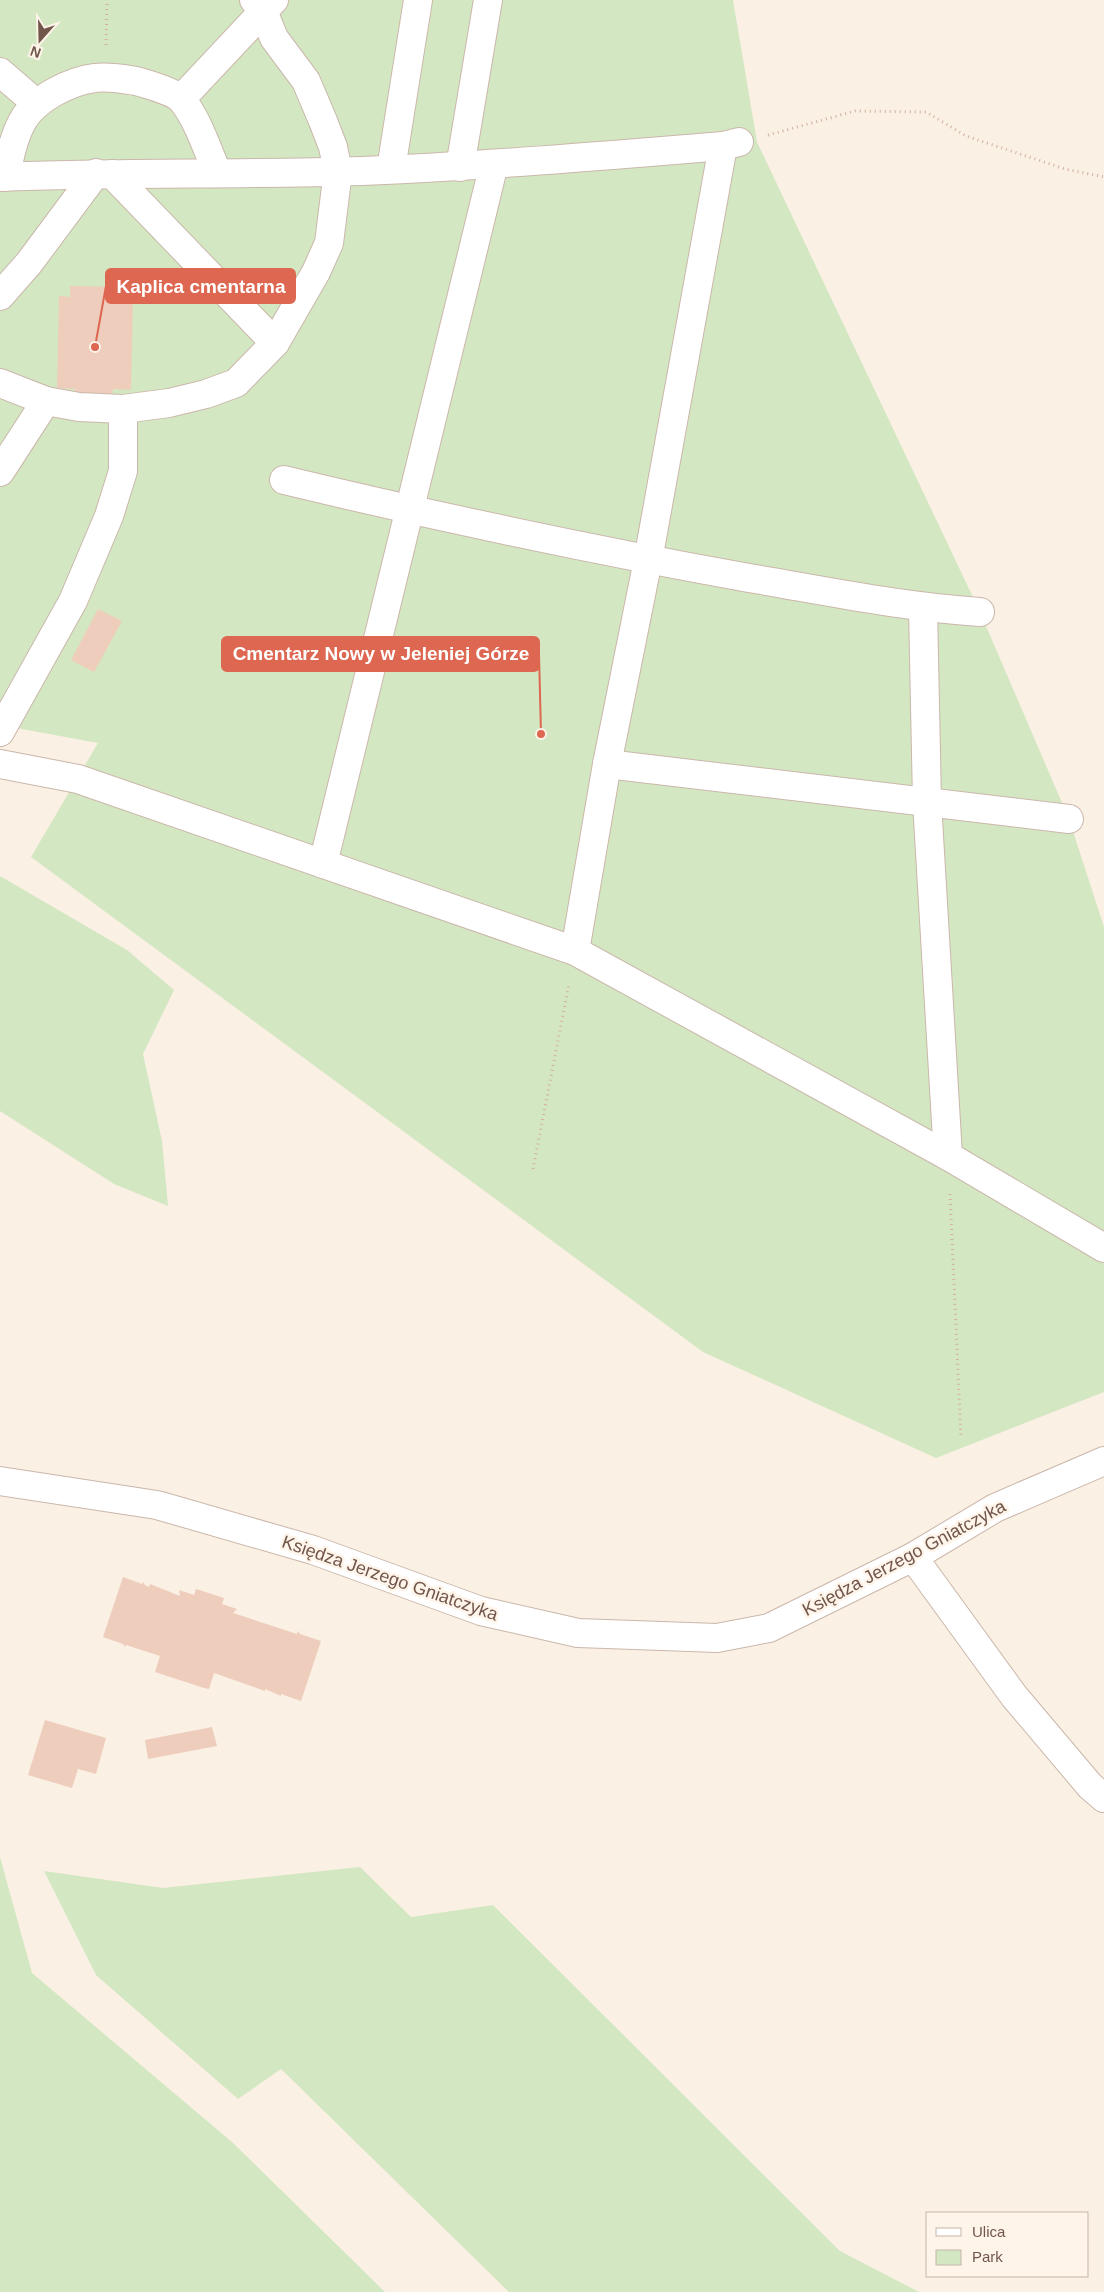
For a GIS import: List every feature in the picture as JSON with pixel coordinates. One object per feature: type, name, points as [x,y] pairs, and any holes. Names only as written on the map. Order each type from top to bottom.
[{"type":"street","points":[[391,169],[418,0]]},
{"type":"street","points":[[460,167],[488,0]]},
{"type":"street","points":[[181,99],[264,4]]},
{"type":"street","points":[[0,383],[46,401],[102,409],[169,403],[206,394],[236,383],[274,343],[316,272],[329,243],[338,171],[326,129],[306,81],[274,38],[264,4]]},
{"type":"street","points":[[0,72],[37,104]]},
{"type":"street","points":[[217,172],[204,140],[181,99],[148,84],[123,79],[95,78],[68,85],[37,104],[22,121],[3,177],[460,167],[731,144],[607,764],[575,951]]},
{"type":"street","points":[[323,864],[408,509],[494,164]]},
{"type":"street","points":[[104,174],[274,343]]},
{"type":"street","points":[[0,296],[104,174]]},
{"type":"street","points":[[0,472],[46,401]]},
{"type":"street","points":[[0,732],[73,601],[110,516],[123,471],[123,408]]},
{"type":"street","points":[[284,480],[408,509],[648,560],[923,608],[980,612]]},
{"type":"street","points":[[923,608],[927,802],[948,1156]]},
{"type":"street","points":[[0,764],[78,779],[575,951],[948,1156],[1104,1248]]},
{"type":"street","points":[[607,764],[1069,819]]},
{"type":"street","name":"Księdza Jerzego Gniatczyka","points":[[0,1482],[157,1504],[313,1550],[481,1612],[578,1633],[716,1638],[769,1628],[913,1557],[996,1508],[1104,1461]]},
{"type":"street","points":[[913,1557],[1014,1696],[1090,1786],[1104,1798]]},
{"type":"path","points":[[105,78],[107,0]]},
{"type":"path","points":[[731,144],[855,111],[926,112],[966,136],[1065,169],[1104,177]]},
{"type":"path","points":[[533,1169],[575,951]]},
{"type":"path","points":[[948,1156],[962,1438]]},
{"type":"green space","points":[[0,0],[733,0],[757,142],[980,612],[1069,819],[1104,927],[1104,1392],[936,1458],[703,1352],[31,857],[98,743],[0,725]]},
{"type":"green space","points":[[0,876],[127,950],[174,990],[143,1054],[162,1141],[168,1206],[114,1184],[0,1111]]},
{"type":"green space","points":[[0,1857],[32,1973],[232,2142],[385,2292],[0,2292]]},
{"type":"green space","points":[[360,1867],[411,1917],[493,1905],[840,2251],[919,2292],[509,2292],[281,2069],[238,2099],[96,1975],[44,1871],[163,1888]]},
{"type":"building","points":[[70,286],[122,287],[122,298],[133,298],[131,390],[113,389],[112,397],[75,396],[75,389],[57,388],[59,296],[70,297]]},
{"type":"building","points":[[98,609],[122,621],[94,672],[71,660]]},
{"type":"building","points":[[123,1577],[142,1584],[143,1582],[149,1587],[150,1584],[180,1596],[179,1590],[194,1595],[196,1589],[224,1598],[222,1604],[237,1609],[233,1613],[297,1634],[298,1631],[300,1634],[321,1641],[301,1701],[281,1694],[281,1696],[265,1689],[265,1691],[214,1673],[209,1689],[204,1688],[155,1672],[160,1656],[126,1645],[125,1647],[123,1644],[103,1637]]},
{"type":"building","points":[[45,1720],[106,1738],[96,1774],[78,1769],[72,1788],[28,1775]]},
{"type":"building","points":[[212,1727],[217,1746],[148,1759],[145,1740]]},
{"type":"place","name":"Kaplica cmentarna","points":[[95,347]]},
{"type":"place","name":"Cmentarz Nowy w Jeleniej Górze","points":[[541,734]]}]
